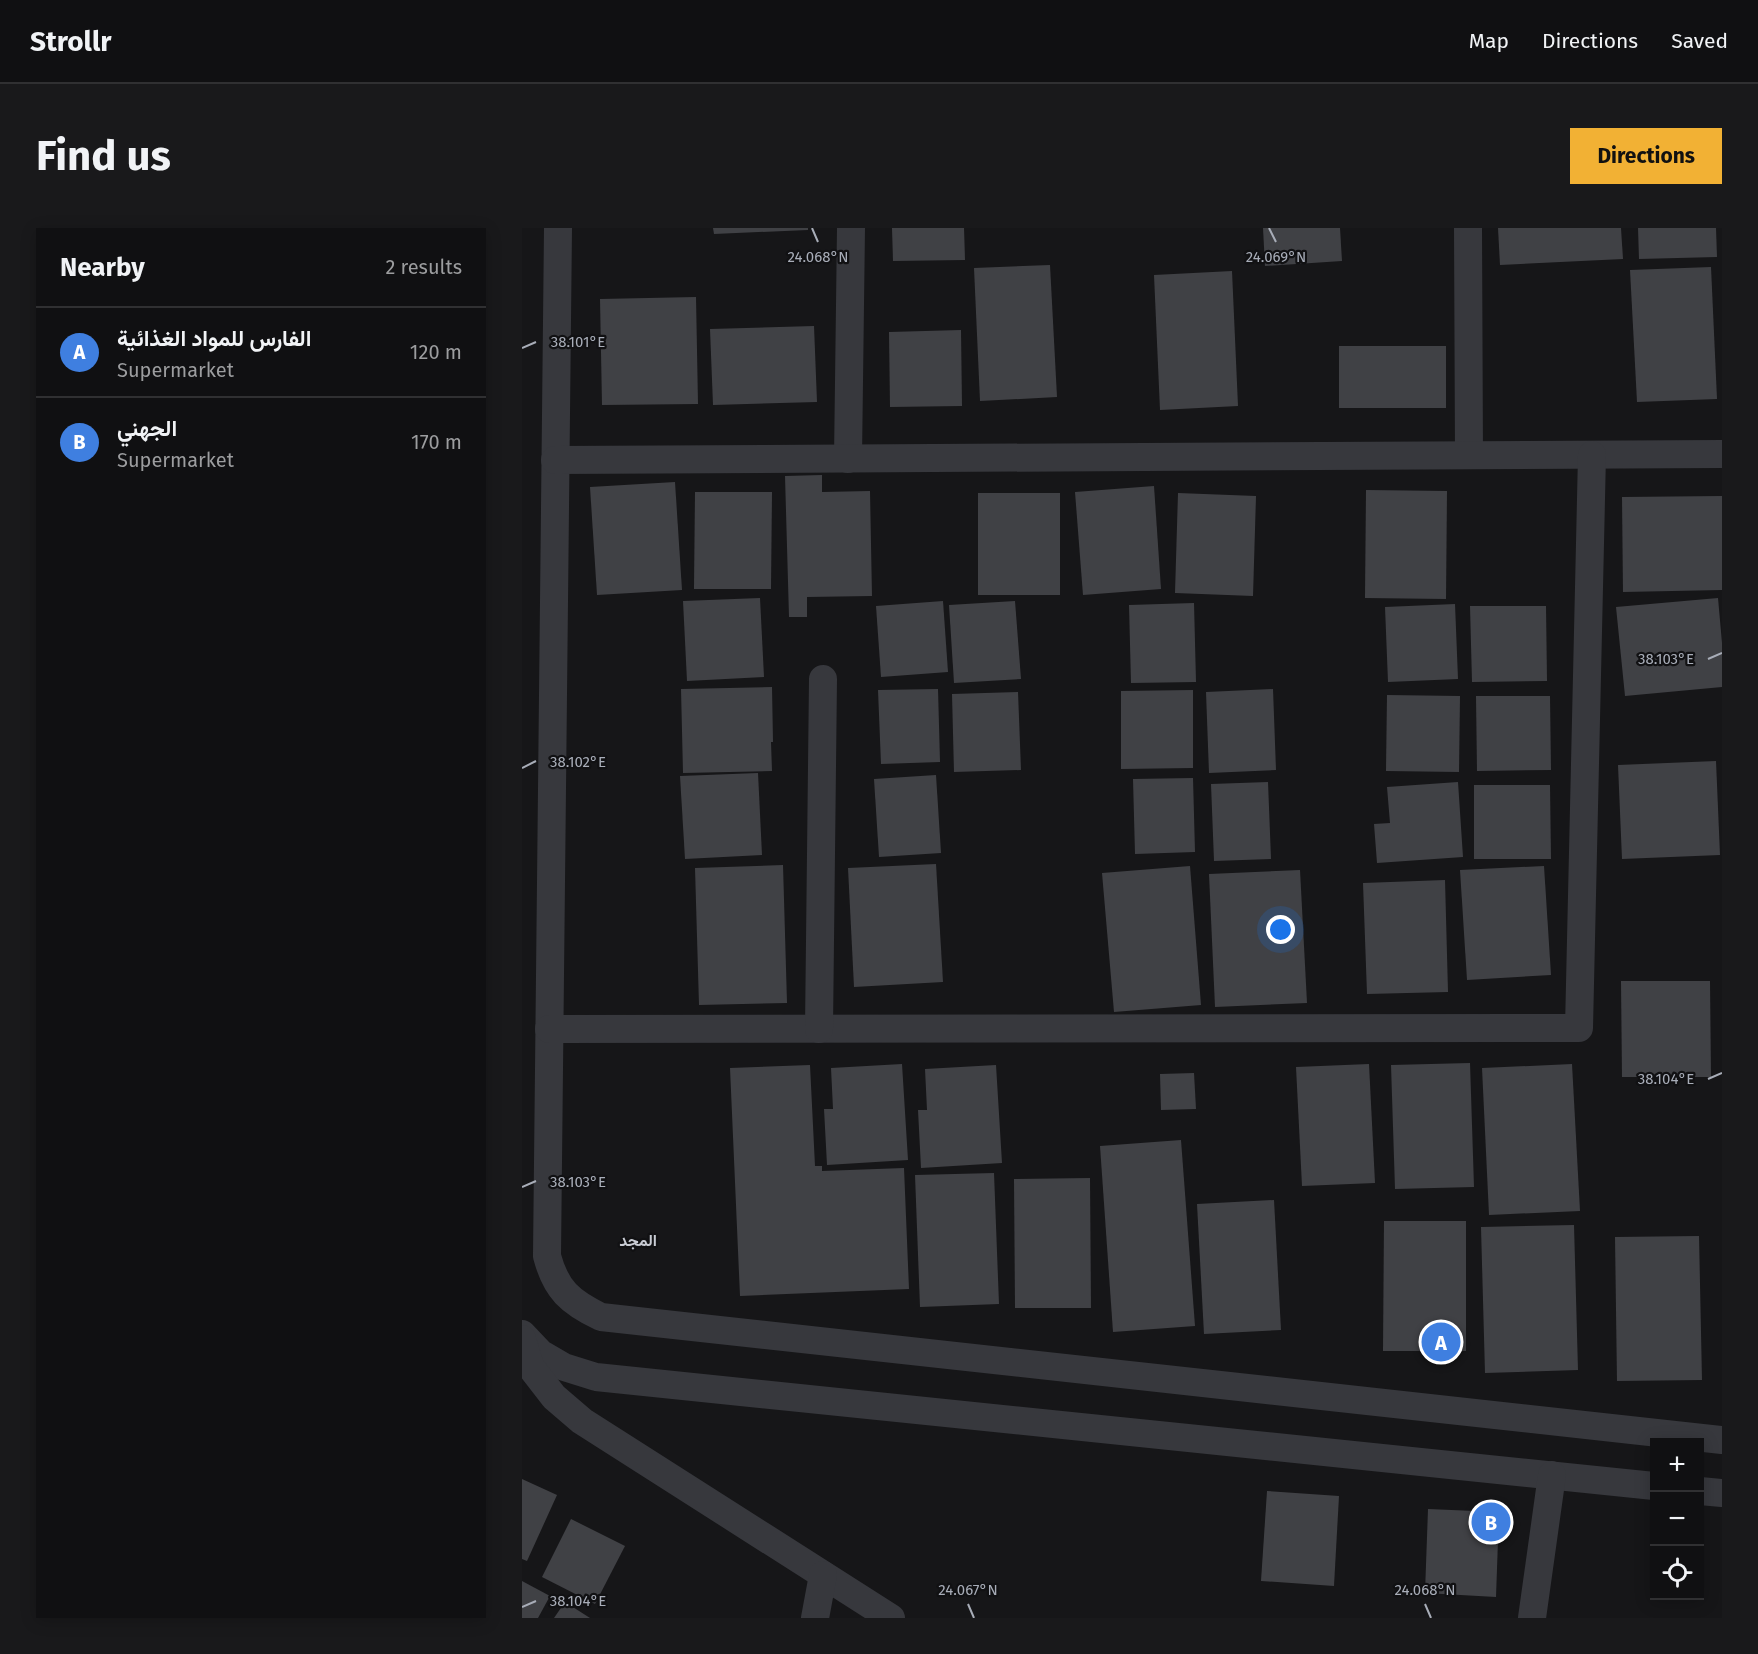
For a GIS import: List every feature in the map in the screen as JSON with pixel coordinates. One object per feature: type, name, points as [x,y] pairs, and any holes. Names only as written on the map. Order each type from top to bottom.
[{"type":"street","points":[[558,228],[546,1256],[552,1275],[564,1292],[580,1307],[601,1317],[1722,1440]]},
{"type":"street","points":[[848,459],[851,228]]},
{"type":"street","points":[[1468,228],[1469,455]]},
{"type":"street","points":[[555,460],[1722,454]]},
{"type":"street","points":[[549,1029],[1579,1028],[1592,455]]},
{"type":"street","points":[[819,1029],[823,679]]},
{"type":"street","points":[[522,1334],[540,1353],[564,1367],[596,1377],[1650,1486]]},
{"type":"street","points":[[522,1339],[530,1366],[554,1396],[582,1421],[891,1618]]},
{"type":"street","points":[[1532,1618],[1552,1475]]},
{"type":"street","points":[[1704,1491],[1722,1493]]},
{"type":"street","points":[[815,1618],[823,1575]]},
{"type":"building","points":[[713,228],[808,228],[808,230],[714,234]]},
{"type":"building","points":[[892,228],[964,228],[965,260],[893,261]]},
{"type":"building","points":[[1263,228],[1340,228],[1342,261],[1265,266]]},
{"type":"building","points":[[1498,228],[1621,228],[1623,259],[1500,265]]},
{"type":"building","points":[[1638,228],[1716,228],[1717,257],[1639,259]]},
{"type":"building","points":[[1050,265],[1057,397],[980,401],[974,268]]},
{"type":"building","points":[[1711,267],[1717,399],[1637,402],[1630,270]]},
{"type":"building","points":[[1232,271],[1238,406],[1160,410],[1154,275]]},
{"type":"building","points":[[696,297],[698,404],[602,405],[600,299]]},
{"type":"building","points":[[814,326],[817,402],[713,405],[710,329]]},
{"type":"building","points":[[961,330],[962,406],[890,407],[889,332]]},
{"type":"building","points":[[1339,346],[1446,346],[1446,408],[1339,408]]},
{"type":"building","points":[[822,475],[822,492],[870,491],[872,596],[807,597],[807,617],[789,617],[785,476]]},
{"type":"building","points":[[675,482],[682,590],[597,595],[590,487]]},
{"type":"building","points":[[1154,486],[1161,589],[1083,595],[1075,492]]},
{"type":"building","points":[[1366,490],[1447,491],[1446,599],[1365,598]]},
{"type":"building","points":[[695,492],[772,492],[771,589],[694,589]]},
{"type":"building","points":[[978,493],[1060,493],[1060,595],[978,595]]},
{"type":"building","points":[[1178,493],[1256,496],[1253,596],[1175,593]]},
{"type":"building","points":[[1722,496],[1722,590],[1623,592],[1622,497]]},
{"type":"building","points":[[760,598],[764,677],[687,681],[683,601]]},
{"type":"building","points":[[1718,598],[1722,643],[1722,687],[1625,696],[1616,607]]},
{"type":"building","points":[[943,601],[948,672],[881,677],[876,606]]},
{"type":"building","points":[[1015,601],[1021,679],[954,683],[949,605]]},
{"type":"building","points":[[1194,603],[1196,682],[1131,683],[1129,605]]},
{"type":"building","points":[[1455,604],[1458,679],[1388,682],[1385,607]]},
{"type":"building","points":[[1470,606],[1546,606],[1547,681],[1472,682]]},
{"type":"building","points":[[772,687],[772,771],[683,773],[681,689]]},
{"type":"building","points":[[938,689],[940,762],[881,764],[878,690]]},
{"type":"building","points":[[1273,689],[1276,770],[1209,773],[1206,692]]},
{"type":"building","points":[[1193,690],[1193,768],[1121,769],[1121,691]]},
{"type":"building","points":[[1018,692],[1021,770],[954,772],[952,694]]},
{"type":"building","points":[[1387,695],[1460,696],[1459,772],[1386,771]]},
{"type":"building","points":[[1476,696],[1550,696],[1551,770],[1477,771]]},
{"type":"building","points":[[1716,761],[1720,855],[1622,859],[1618,765]]},
{"type":"building","points":[[758,773],[762,855],[685,859],[680,776]]},
{"type":"building","points":[[936,775],[941,853],[879,857],[874,779]]},
{"type":"building","points":[[1193,778],[1195,852],[1135,854],[1133,779]]},
{"type":"building","points":[[1268,782],[1271,859],[1214,861],[1211,784]]},
{"type":"building","points":[[1458,782],[1463,857],[1377,863],[1374,824],[1390,823],[1387,787]]},
{"type":"building","points":[[1474,785],[1550,785],[1551,859],[1474,859]]},
{"type":"building","points":[[936,864],[943,982],[854,987],[848,868]]},
{"type":"building","points":[[783,865],[787,1003],[699,1005],[695,868]]},
{"type":"building","points":[[1190,866],[1201,1005],[1114,1012],[1102,873]]},
{"type":"building","points":[[1544,866],[1551,975],[1467,980],[1460,870]]},
{"type":"building","points":[[1300,870],[1307,1003],[1215,1007],[1209,874]]},
{"type":"building","points":[[1445,880],[1448,992],[1367,994],[1363,883]]},
{"type":"building","points":[[1621,981],[1710,981],[1711,1077],[1622,1077]]},
{"type":"building","points":[[1470,1063],[1474,1187],[1395,1189],[1391,1065]]},
{"type":"building","points":[[902,1064],[908,1160],[827,1165],[824,1109],[833,1109],[831,1068]]},
{"type":"building","points":[[1369,1064],[1375,1183],[1302,1186],[1296,1067]]},
{"type":"building","points":[[1572,1064],[1580,1211],[1489,1215],[1482,1068]]},
{"type":"building","points":[[810,1065],[815,1166],[822,1166],[822,1171],[904,1168],[909,1289],[740,1296],[730,1068]]},
{"type":"building","points":[[996,1065],[1002,1163],[921,1168],[918,1110],[927,1110],[925,1069]]},
{"type":"building","points":[[1194,1073],[1196,1109],[1161,1110],[1160,1074]]},
{"type":"building","points":[[1181,1140],[1195,1326],[1113,1332],[1100,1146]]},
{"type":"building","points":[[994,1173],[999,1304],[920,1307],[915,1175]]},
{"type":"building","points":[[1090,1178],[1091,1308],[1015,1308],[1014,1179]]},
{"type":"building","points":[[1274,1200],[1281,1330],[1204,1334],[1197,1204]]},
{"type":"building","points":[[1384,1221],[1466,1221],[1466,1351],[1383,1351]]},
{"type":"building","points":[[1574,1225],[1578,1370],[1485,1373],[1481,1227]]},
{"type":"building","points":[[1699,1236],[1702,1380],[1617,1381],[1615,1237]]},
{"type":"building","points":[[522,1479],[557,1495],[527,1561],[522,1559]]},
{"type":"building","points":[[1267,1491],[1339,1496],[1334,1586],[1261,1581]]},
{"type":"building","points":[[1428,1509],[1499,1512],[1496,1597],[1425,1593]]},
{"type":"building","points":[[571,1519],[625,1546],[595,1604],[542,1577]]},
{"type":"building","points":[[522,1581],[550,1596],[538,1618],[522,1618]]},
{"type":"building","points":[[565,1602],[590,1618],[554,1618]]},
{"type":"place","name":"الفارس للمواد الغذائية","points":[[1441,1342]]},
{"type":"place","name":"الجهني","points":[[1491,1522]]},
{"type":"district","name":"المجد","points":[[638,1240]]}]
